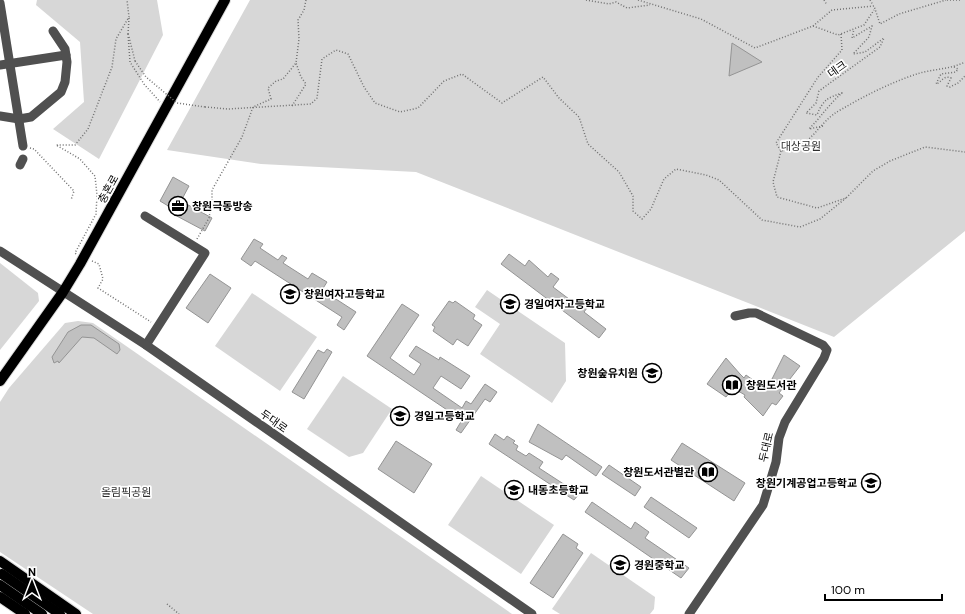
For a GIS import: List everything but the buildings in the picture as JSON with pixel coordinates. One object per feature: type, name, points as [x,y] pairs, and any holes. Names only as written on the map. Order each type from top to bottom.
[{"type":"main road","name":"충혼로","points":[[0,381],[63,292],[83,258],[224,0]]},
{"type":"main road","points":[[2,566],[60,614]]},
{"type":"main road","points":[[2,566],[76,614]]},
{"type":"main road","points":[[0,585],[42,614]]},
{"type":"main road","points":[[0,596],[25,614]]},
{"type":"street","points":[[0,3],[23,146]]},
{"type":"street","points":[[0,116],[19,119],[31,117],[61,92],[65,82],[67,62],[65,49],[53,31]]},
{"type":"street","points":[[0,65],[66,55]]},
{"type":"street","points":[[145,216],[205,253],[146,345]]},
{"type":"street","name":"두대로","points":[[0,251],[146,345],[532,614]]},
{"type":"street","name":"두대로","points":[[689,614],[763,505],[776,462],[779,438],[785,422],[824,358],[827,350],[823,345],[756,313],[749,312],[735,316]]},
{"type":"path","points":[[127,0],[130,62],[144,84],[166,108]]},
{"type":"path","points":[[292,106],[306,84],[301,77],[296,63],[299,39],[298,20],[304,10],[306,0]]},
{"type":"path","points":[[586,0],[609,4],[616,2],[627,8],[659,5],[701,19],[755,48],[814,26],[832,10],[874,6]]},
{"type":"path","points":[[638,0],[650,5]]},
{"type":"path","points":[[824,0],[827,5]]},
{"type":"path","points":[[870,0],[874,6],[880,24],[899,14],[946,0],[962,0]]},
{"type":"path","points":[[814,26],[838,35],[864,25],[875,11],[874,6]]},
{"type":"path","points":[[129,17],[116,39],[112,67],[88,129],[75,145],[56,145],[80,159],[95,176],[97,195],[96,214],[74,253],[99,264],[103,279],[98,288],[158,326]]},
{"type":"path","name":"데크","points":[[823,126],[809,129],[823,116],[832,101],[842,93],[828,98],[821,105],[817,115],[806,113],[816,103],[819,91],[880,47],[884,38],[865,52],[853,54],[870,37],[872,26],[852,38],[854,29]]},
{"type":"path","points":[[128,34],[135,61],[146,77],[177,103],[205,107],[228,109],[311,104],[317,98],[322,59],[336,50],[348,54],[364,87],[375,103],[400,112],[418,108],[444,81],[462,74],[502,103],[543,77],[559,98],[579,117],[588,144],[620,172],[633,196],[634,211],[642,219],[651,210],[664,179],[676,169],[706,174],[719,180],[762,220],[800,227],[820,219],[846,198],[873,171],[890,161],[925,147],[965,152]]},
{"type":"path","points":[[841,34],[842,50],[818,77],[776,142],[781,151],[773,182],[777,197],[817,208],[846,198]]},
{"type":"path","points":[[781,151],[793,149],[804,144],[823,126],[831,114],[920,73],[954,67],[965,62]]},
{"type":"path","points":[[193,246],[209,218],[212,202],[212,190],[242,138],[253,107],[271,99],[268,88],[276,81],[283,79],[296,63]]},
{"type":"path","points":[[954,67],[958,69],[956,72],[940,74],[936,84],[942,78],[948,77],[951,78],[947,86],[950,87],[958,83],[965,76]]},
{"type":"path","points":[[23,146],[34,149],[74,191],[71,200]]},
{"type":"path","points":[[167,604],[179,614]]},
{"type":"green space","points":[[37,0],[157,0],[163,35],[99,159],[53,129],[84,102],[80,42],[36,5]]},
{"type":"green space","name":"대상공원","points":[[250,0],[965,0],[965,231],[834,337],[416,172],[261,164],[167,150]]},
{"type":"green space","points":[[0,263],[38,293],[39,301],[0,350]]},
{"type":"green space","points":[[487,290],[565,343],[566,381],[552,403],[480,354],[500,324],[475,307]]},
{"type":"green space","points":[[252,293],[317,337],[280,391],[215,346]]},
{"type":"green space","name":"올림픽공원","points":[[78,321],[93,323],[512,614],[93,614],[0,552],[0,402],[9,388],[65,323]]},
{"type":"green space","points":[[343,376],[392,409],[363,453],[349,457],[307,429]]},
{"type":"green space","points":[[481,476],[554,525],[521,574],[448,525]]},
{"type":"green space","points":[[591,553],[655,597],[654,609],[650,614],[560,614],[552,609]]},
{"type":"place","name":"창원극동방송","points":[[178,206]]},
{"type":"place","name":"창원여자고등학교","points":[[290,294]]},
{"type":"place","name":"경일여자고등학교","points":[[510,304]]},
{"type":"place","name":"창원숲유치원","points":[[652,373]]},
{"type":"place","name":"창원도서관","points":[[732,385]]},
{"type":"place","name":"경일고등학교","points":[[400,416]]},
{"type":"place","name":"창원도서관별관","points":[[708,472]]},
{"type":"place","name":"창원기계공업고등학교","points":[[871,483]]},
{"type":"place","name":"내동초등학교","points":[[514,490]]},
{"type":"place","name":"경원중학교","points":[[620,565]]}]
